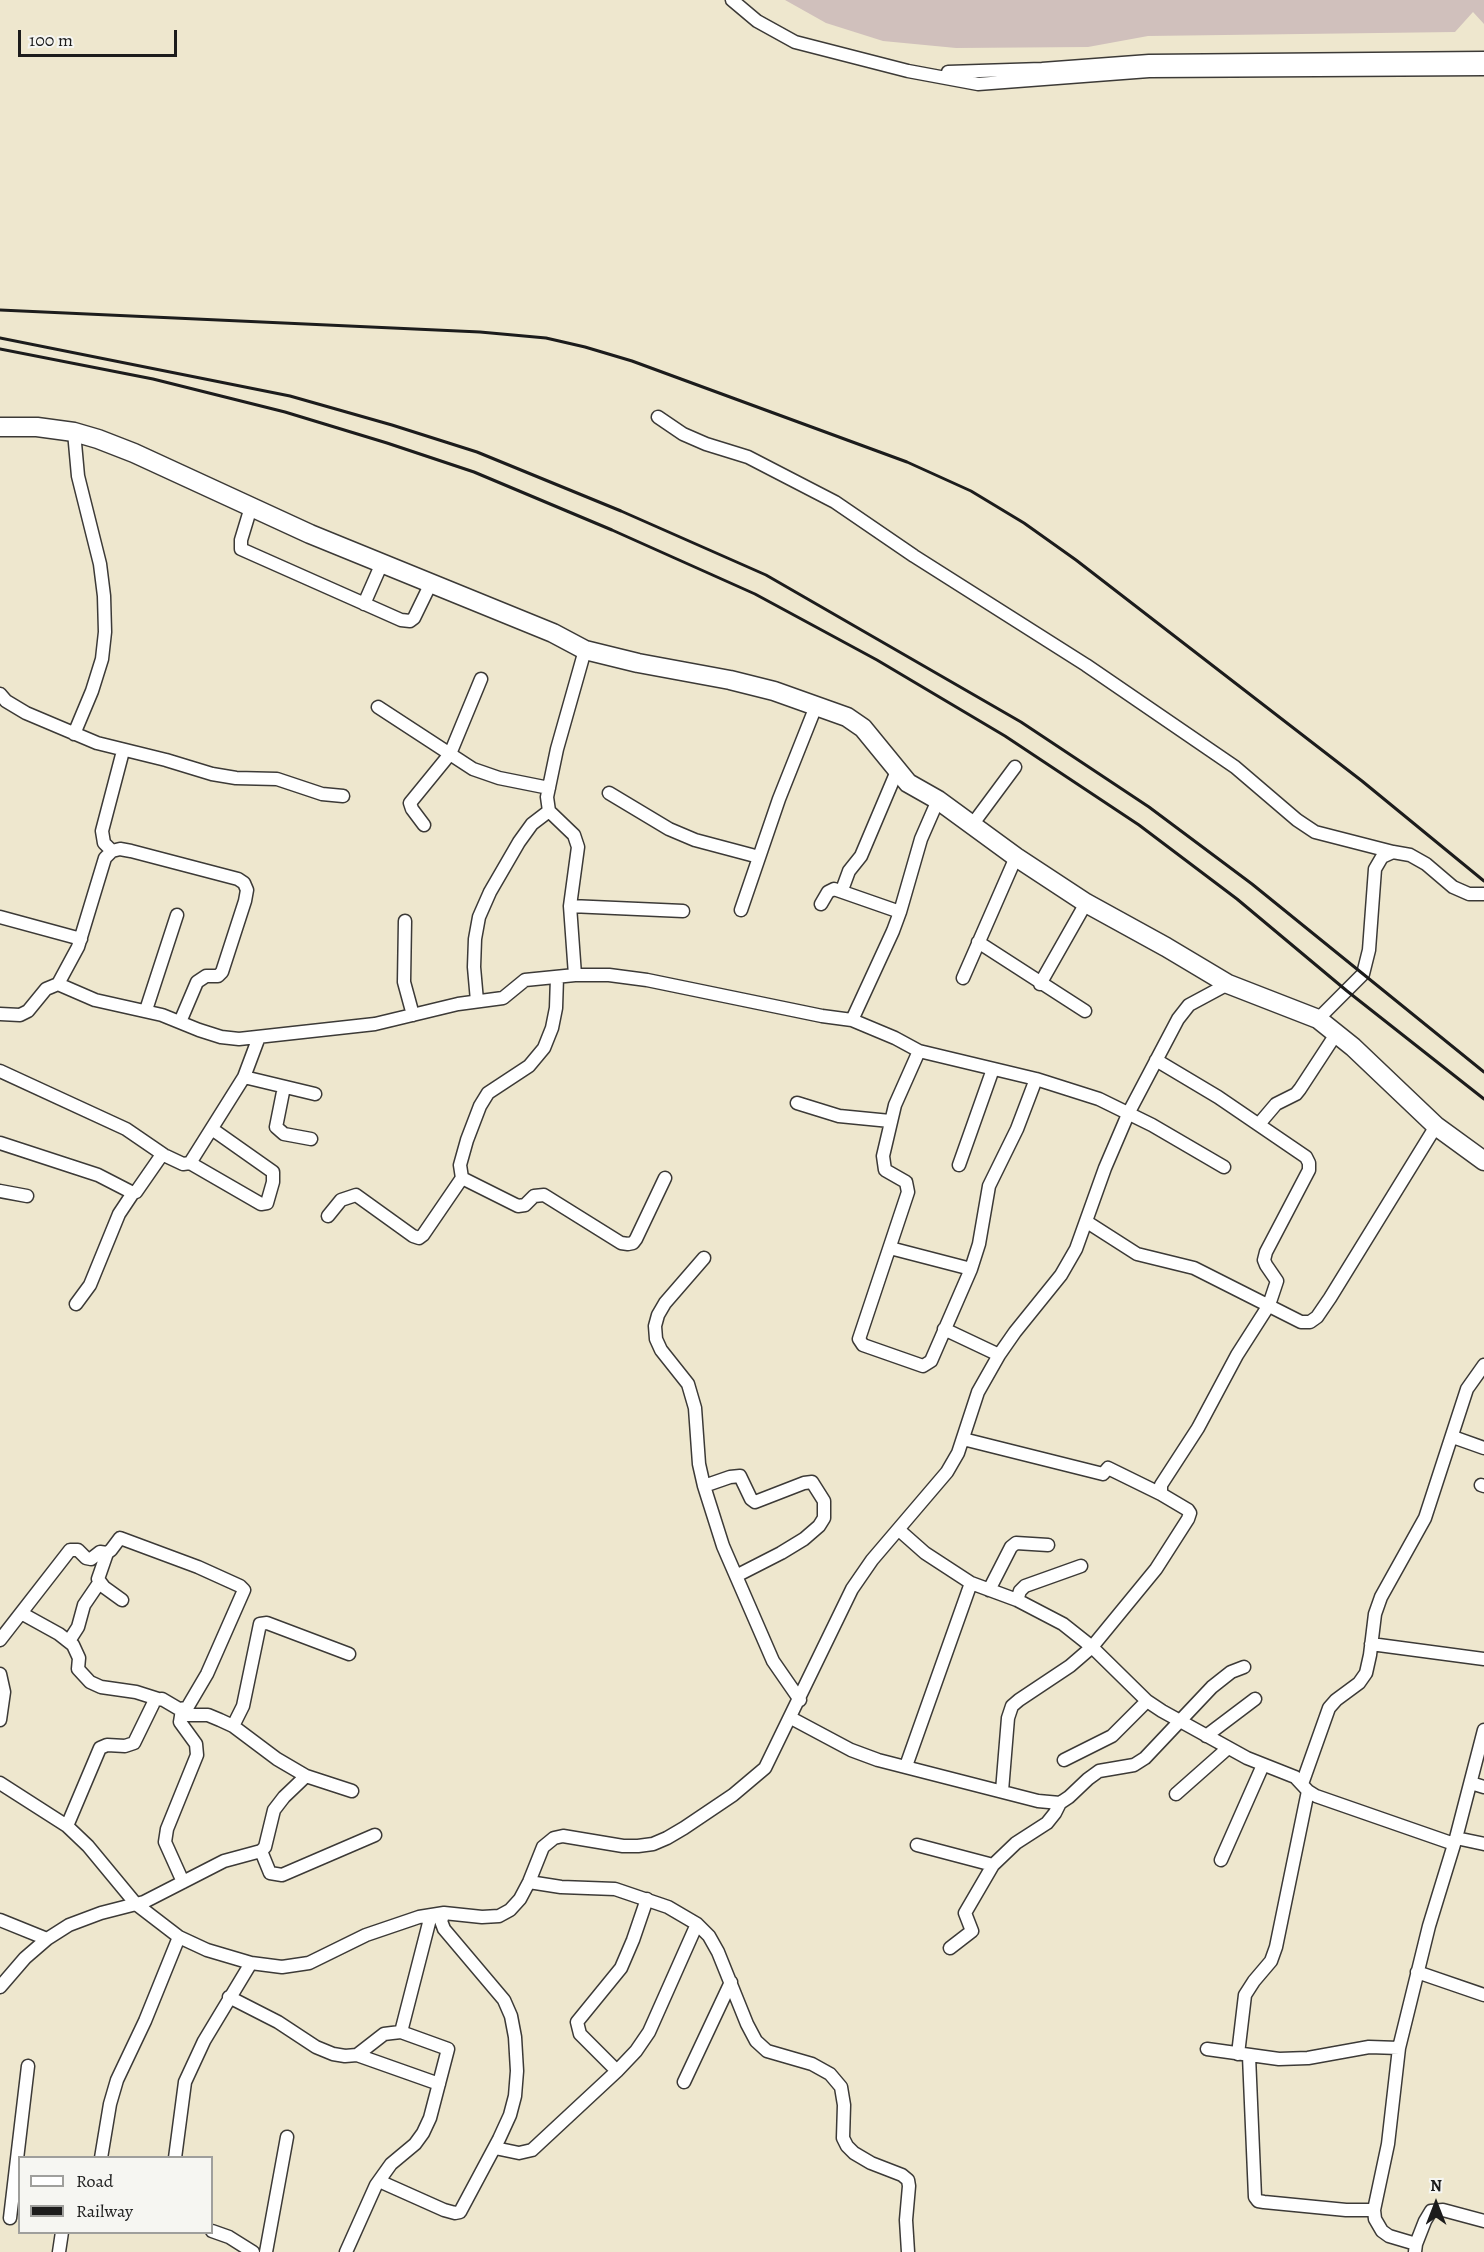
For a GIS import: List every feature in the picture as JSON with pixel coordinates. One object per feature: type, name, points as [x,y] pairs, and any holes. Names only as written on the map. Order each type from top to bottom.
[{"type":"main road","points":[[0,427],[37,427],[74,432],[134,453],[251,507],[553,633],[585,650],[638,663],[730,680],[847,717],[863,728],[908,783],[938,800],[1016,857],[1086,903],[1228,984],[1318,1019],[1353,1047],[1436,1126],[1484,1161]]},
{"type":"street","points":[[732,0],[757,21],[795,42],[908,71],[978,84],[1149,71],[1484,69]]},
{"type":"street","points":[[908,71],[976,72],[1149,61],[1484,58]]},
{"type":"street","points":[[658,417],[682,434],[748,457],[835,502],[914,556],[1086,665],[1235,766],[1297,820],[1315,832],[1410,855],[1468,894],[1484,894]]},
{"type":"street","points":[[74,432],[78,476],[100,564],[105,632],[102,658],[92,691],[74,734]]},
{"type":"street","points":[[251,507],[241,540],[241,549],[401,620],[410,621],[414,618],[431,583]]},
{"type":"street","points":[[364,604],[382,563]]},
{"type":"street","points":[[575,975],[570,906],[578,847],[577,841],[549,811],[547,804],[557,749],[585,650]]},
{"type":"street","points":[[424,825],[410,803],[450,754],[481,678]]},
{"type":"street","points":[[0,694],[6,701],[26,713],[74,734],[123,751],[166,760],[212,774],[236,778],[276,779],[322,794],[343,795]]},
{"type":"street","points":[[741,909],[779,798],[816,706]]},
{"type":"street","points":[[378,707],[473,769],[499,778],[549,788]]},
{"type":"street","points":[[112,851],[104,843],[102,831],[123,751]]},
{"type":"street","points":[[972,825],[1014,766]]},
{"type":"street","points":[[842,890],[849,871],[861,856],[897,771]]},
{"type":"street","points":[[609,793],[669,829],[694,840],[759,857]]},
{"type":"street","points":[[852,1020],[900,912],[921,839],[938,800]]},
{"type":"street","points":[[477,1001],[474,967],[479,917],[490,892],[519,842],[532,824],[549,811]]},
{"type":"street","points":[[0,1014],[20,1015],[28,1011],[46,989],[58,984],[81,939],[105,858],[112,851],[120,849],[238,879],[244,883],[247,890],[222,972],[218,976],[206,976],[197,982],[180,1022]]},
{"type":"street","points":[[1318,1019],[1362,974],[1369,950],[1375,869],[1382,857],[1394,852]]},
{"type":"street","points":[[963,978],[1016,857]]},
{"type":"street","points":[[821,903],[828,892],[834,889],[900,912]]},
{"type":"street","points":[[1040,984],[1086,903]]},
{"type":"street","points":[[570,906],[682,911]]},
{"type":"street","points":[[146,1010],[177,915]]},
{"type":"street","points":[[0,917],[81,939]]},
{"type":"street","points":[[405,921],[404,982],[413,1014]]},
{"type":"street","points":[[978,942],[1085,1011]]},
{"type":"street","points":[[58,984],[95,1000],[146,1010],[221,1037],[239,1039],[375,1024],[413,1014],[503,998],[525,980],[575,975],[609,975],[647,980],[822,1016],[852,1020],[919,1051],[1036,1079],[1099,1099],[1129,1112],[1224,1167]]},
{"type":"street","points":[[328,1216],[341,1200],[356,1195],[413,1236],[419,1238],[423,1235],[462,1178],[460,1165],[467,1140],[480,1106],[488,1093],[529,1066],[544,1048],[552,1028],[556,1008],[557,977]]},
{"type":"street","points":[[0,1783],[67,1826],[136,1904],[180,1937],[207,1950],[251,1963],[282,1967],[309,1963],[366,1935],[419,1917],[437,1914],[500,1916],[515,1904],[529,1882],[543,1847],[554,1838],[563,1836],[623,1846],[638,1846],[653,1844],[667,1838],[752,1781],[765,1768],[852,1589],[872,1560],[947,1472],[963,1439],[978,1392],[999,1355],[1061,1275],[1076,1249],[1105,1168],[1129,1112],[1178,1019],[1189,1005],[1205,994],[1228,984]]},
{"type":"street","points":[[1259,1124],[1276,1104],[1296,1094],[1336,1034]]},
{"type":"street","points":[[190,1163],[244,1077],[259,1037]]},
{"type":"street","points":[[919,1051],[890,1121],[883,1164],[885,1170],[906,1182],[908,1186],[890,1248],[860,1334],[860,1342],[923,1366],[931,1360],[971,1269],[979,1244],[989,1186],[1017,1129],[1036,1079]]},
{"type":"street","points":[[1156,1060],[1259,1124],[1306,1157],[1309,1163],[1306,1178],[1266,1252],[1264,1260],[1277,1281],[1269,1305],[1237,1355],[1198,1428],[1161,1485],[1161,1494]]},
{"type":"street","points":[[959,1165],[993,1069]]},
{"type":"street","points":[[0,1071],[126,1129],[164,1155],[183,1164],[190,1163],[261,1204],[267,1203],[273,1182],[273,1172],[212,1129]]},
{"type":"street","points":[[244,1077],[315,1094]]},
{"type":"street","points":[[284,1087],[276,1127],[284,1134],[311,1139]]},
{"type":"street","points":[[797,1102],[839,1116],[890,1121]]},
{"type":"street","points":[[1087,1222],[1137,1254],[1194,1268],[1301,1322],[1310,1322],[1317,1317],[1436,1126]]},
{"type":"street","points":[[0,1143],[98,1175],[133,1193]]},
{"type":"street","points":[[76,1304],[90,1285],[120,1214],[133,1193],[164,1155]]},
{"type":"street","points":[[462,1178],[518,1206],[525,1205],[534,1196],[544,1195],[621,1243],[628,1244],[633,1243],[636,1239],[665,1178]]},
{"type":"street","points":[[0,1191],[27,1196]]},
{"type":"street","points":[[890,1248],[971,1269]]},
{"type":"street","points":[[704,1258],[665,1303],[655,1326],[656,1339],[661,1350],[688,1384],[695,1408],[699,1464],[723,1546],[773,1661],[800,1700]]},
{"type":"street","points":[[944,1329],[999,1355]]},
{"type":"street","points":[[1374,2210],[1346,2210],[1263,2202],[1256,2198],[1242,2009],[1245,1995],[1271,1961],[1276,1947],[1302,1814],[1305,1787],[1329,1708],[1362,1678],[1368,1664],[1375,1614],[1381,1597],[1425,1518],[1467,1389],[1484,1365]]},
{"type":"street","points":[[1453,1437],[1484,1448]]},
{"type":"street","points":[[963,1439],[1103,1474],[1108,1468],[1161,1494],[1188,1510],[1190,1516],[1156,1569],[1092,1647],[1070,1666],[1012,1706],[1008,1718],[1002,1791]]},
{"type":"street","points":[[704,1486],[740,1476],[755,1503],[804,1483],[812,1482],[824,1501],[824,1518],[819,1526],[781,1553],[736,1576]]},
{"type":"street","points":[[899,1530],[925,1553],[970,1583],[1017,1600],[1063,1624],[1092,1647],[1147,1701],[1228,1748],[1263,1765],[1289,1774],[1329,1802],[1455,1841],[1484,1844]]},
{"type":"street","points":[[69,1641],[78,1627],[84,1605],[99,1583],[98,1576],[105,1563],[107,1552],[117,1540],[124,1539],[198,1567],[240,1586],[244,1590],[207,1674],[187,1708],[182,1712]]},
{"type":"street","points":[[989,1590],[1011,1547],[1016,1543],[1048,1545]]},
{"type":"street","points":[[0,1640],[70,1550],[78,1550],[88,1559],[100,1552],[107,1552]]},
{"type":"street","points":[[1017,1600],[1020,1591],[1025,1586],[1081,1566]]},
{"type":"street","points":[[99,1583],[122,1600]]},
{"type":"street","points":[[906,1766],[970,1583]]},
{"type":"street","points":[[21,1614],[69,1641],[77,1652],[78,1669],[90,1682],[101,1687],[158,1698],[182,1712],[208,1715],[233,1726],[277,1759],[306,1776],[352,1791]]},
{"type":"street","points":[[233,1726],[243,1706],[260,1624],[267,1623],[349,1654]]},
{"type":"street","points":[[1371,1644],[1484,1659]]},
{"type":"street","points":[[950,1948],[972,1931],[972,1926],[966,1917],[967,1908],[993,1865],[1016,1844],[1047,1823],[1060,1803],[1099,1771],[1134,1765],[1145,1758],[1212,1687],[1231,1672],[1245,1667]]},
{"type":"street","points":[[0,1674],[4,1692],[0,1720]]},
{"type":"street","points":[[67,1826],[100,1748],[107,1745],[125,1746],[134,1743],[152,1702],[158,1698]]},
{"type":"street","points":[[1206,1736],[1255,1699]]},
{"type":"street","points":[[1064,1760],[1112,1736],[1147,1701]]},
{"type":"street","points":[[182,1712],[182,1725],[196,1744],[197,1755],[167,1829],[165,1842],[183,1882]]},
{"type":"street","points":[[791,1718],[851,1750],[878,1760],[1038,1801],[1060,1803]]},
{"type":"street","points":[[1484,1730],[1455,1841],[1429,1926],[1399,2048],[1388,2144],[1374,2210],[1375,2219],[1382,2231],[1416,2248],[1431,2211],[1443,2210],[1484,2221]]},
{"type":"street","points":[[1176,1794],[1228,1748]]},
{"type":"street","points":[[1221,1860],[1263,1765]]},
{"type":"street","points":[[0,1987],[25,1958],[47,1939],[69,1925],[101,1913],[136,1904],[159,1895],[224,1861],[261,1851],[265,1847],[274,1810],[306,1776]]},
{"type":"street","points":[[1471,1783],[1484,1787]]},
{"type":"street","points":[[261,1851],[270,1873],[282,1875],[375,1835]]},
{"type":"street","points":[[917,1845],[993,1865]]},
{"type":"street","points":[[529,1882],[561,1887],[615,1889],[668,1907],[697,1924],[709,1936],[718,1952],[756,2041],[767,2051],[812,2064],[830,2074],[841,2087],[844,2105],[843,2138],[847,2146],[871,2163],[902,2175],[908,2180],[906,2220],[908,2252]]},
{"type":"street","points":[[617,2071],[580,2034],[577,2022],[621,1968],[647,1899]]},
{"type":"street","points":[[401,2032],[437,1914]]},
{"type":"street","points":[[379,2181],[444,2210],[460,2212],[495,2148],[510,2115],[515,2096],[517,2071],[511,2016],[504,2000],[444,1929],[437,1914]]},
{"type":"street","points":[[0,1920],[47,1939]]},
{"type":"street","points":[[495,2148],[519,2153],[532,2150],[636,2051],[650,2032],[697,1924]]},
{"type":"street","points":[[101,2156],[110,2104],[117,2080],[145,2021],[180,1937]]},
{"type":"street","points":[[175,2156],[185,2082],[193,2062],[229,1997],[251,1963]]},
{"type":"street","points":[[1417,1972],[1484,1995]]},
{"type":"street","points":[[684,2082],[731,1982]]},
{"type":"street","points":[[229,1997],[278,2022],[316,2047],[339,2055],[357,2055],[439,2084]]},
{"type":"street","points":[[346,2252],[379,2181],[391,2164],[415,2144],[423,2133],[430,2118],[448,2049],[401,2032],[384,2034],[357,2055]]},
{"type":"street","points":[[1207,2049],[1279,2059],[1308,2058],[1369,2047],[1399,2048]]},
{"type":"street","points":[[10,2219],[28,2067]]},
{"type":"street","points":[[266,2252],[286,2137]]},
{"type":"street","points":[[213,2231],[229,2237],[253,2252]]},
{"type":"street","points":[[59,2252],[62,2234]]},
{"type":"shaded area","points":[[785,0],[1484,0],[1484,24],[1473,12],[1455,32],[1148,36],[1088,47],[956,48],[883,41],[826,23]]},
{"type":"railway","points":[[0,310],[480,332],[546,338],[632,361],[907,462],[971,491],[1024,523],[1076,560],[1362,781],[1484,881]]},
{"type":"railway","points":[[0,338],[290,396],[392,425],[477,452],[621,511],[766,575],[1021,722],[1149,807],[1252,884],[1484,1072]]},
{"type":"railway","points":[[0,349],[153,379],[285,412],[387,443],[474,472],[755,594],[877,660],[1005,736],[1139,825],[1237,899],[1347,991],[1484,1099]]}]
